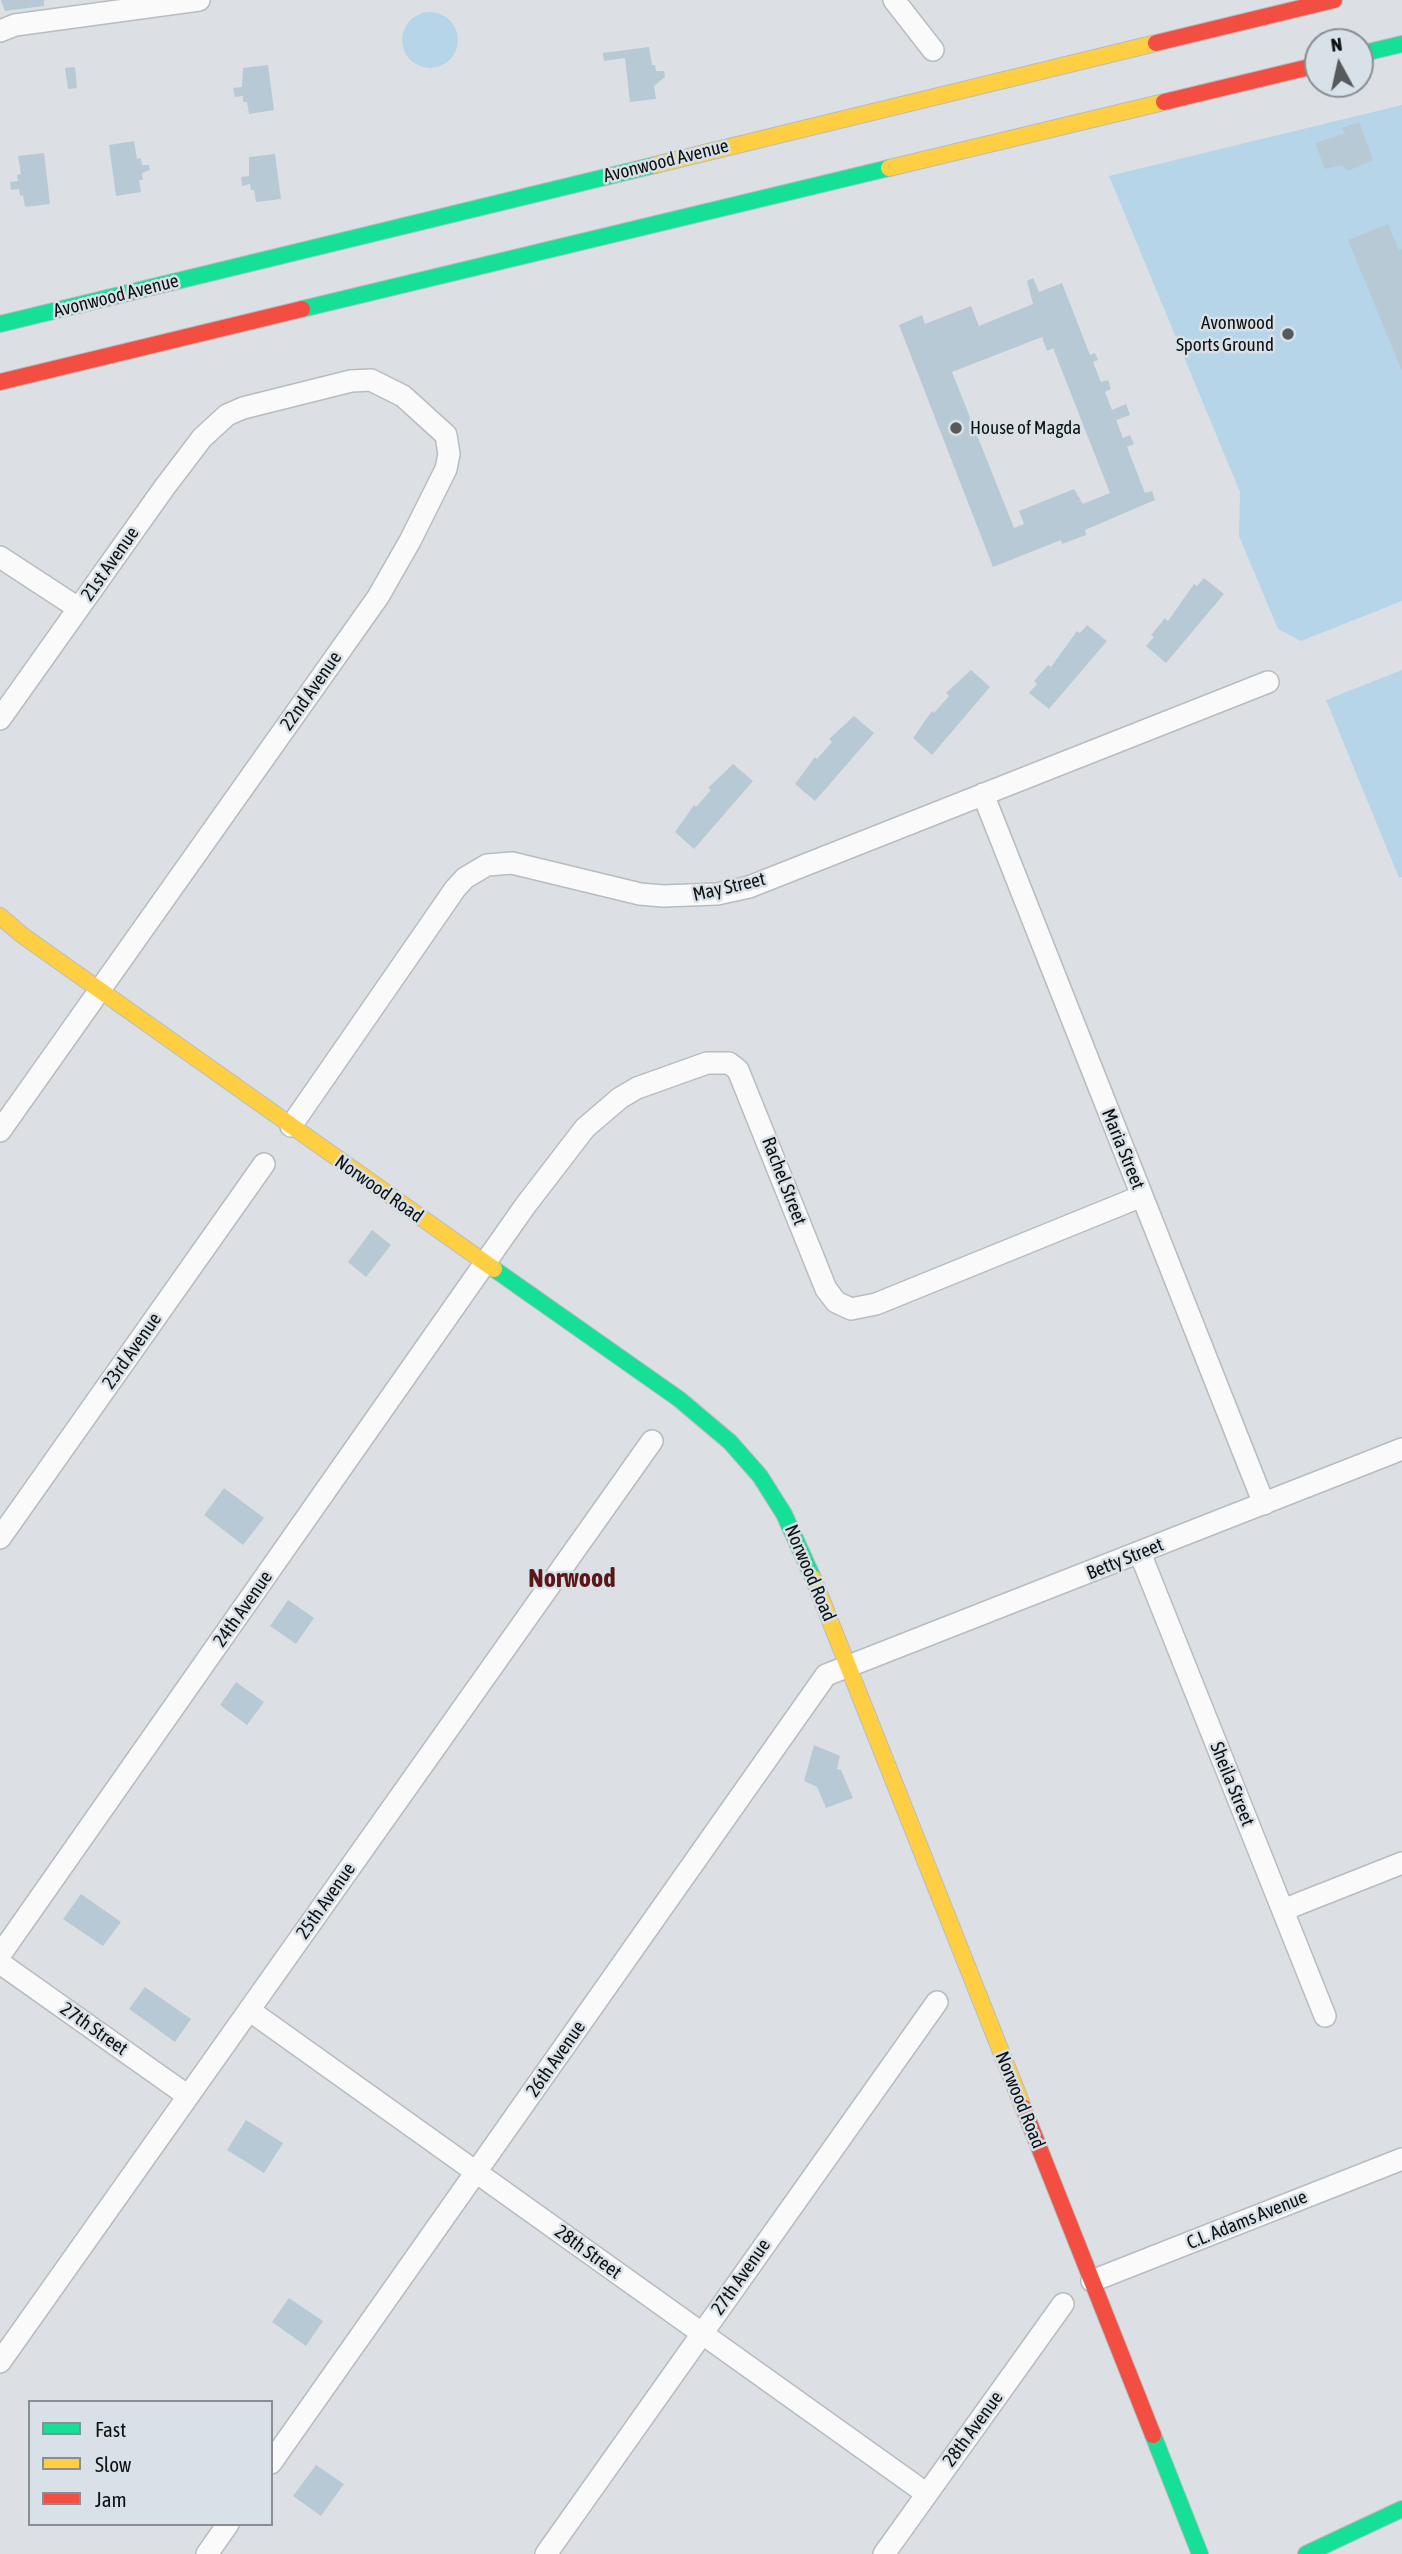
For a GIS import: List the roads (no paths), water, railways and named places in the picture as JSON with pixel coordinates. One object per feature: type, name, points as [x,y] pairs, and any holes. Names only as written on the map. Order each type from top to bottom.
[{"type":"main road","name":"Avonwood Avenue","points":[[0,324],[1334,0]]},
{"type":"main road","points":[[1374,51],[1402,44]]},
{"type":"main road","points":[[0,382],[1304,68]]},
{"type":"main road","name":"Norwood Road","points":[[0,916],[22,935],[679,1399],[711,1424],[746,1459],[774,1496],[794,1532],[1200,2554]]},
{"type":"main road","points":[[1306,2554],[1402,2510]]},
{"type":"street","points":[[0,31],[71,9],[199,0]]},
{"type":"street","points":[[894,0],[933,50]]},
{"type":"street","name":"22nd Avenue","points":[[0,1131],[378,597],[446,470],[449,454],[446,435],[403,396],[371,380],[351,381],[250,406],[227,415]]},
{"type":"street","name":"21st Avenue","points":[[0,719],[202,438],[227,415]]},
{"type":"street","points":[[0,557],[78,608]]},
{"type":"street","name":"May Street","points":[[291,1126],[455,889],[465,878],[487,865],[512,863],[640,894],[680,898],[718,894],[759,883],[1268,681]]},
{"type":"street","name":"Maria Street","points":[[983,794],[1264,1504]]},
{"type":"street","name":"Rachel Street","points":[[486,1263],[571,1144],[601,1111],[637,1088],[720,1062],[738,1070],[744,1081],[826,1289],[843,1307],[862,1309],[876,1304],[1142,1196]]},
{"type":"street","name":"23rd Avenue","points":[[0,1538],[264,1164]]},
{"type":"street","name":"24th Avenue","points":[[0,1955],[486,1263]]},
{"type":"street","name":"25th Avenue","points":[[0,2362],[652,1441]]},
{"type":"street","name":"Betty Street","points":[[848,1667],[1402,1449]]},
{"type":"street","name":"Sheila Street","points":[[1140,1553],[1325,2016]]},
{"type":"street","name":"26th Avenue","points":[[273,2460],[826,1675],[848,1667]]},
{"type":"street","points":[[1283,1910],[1402,1863]]},
{"type":"street","name":"27th Street","points":[[0,1963],[188,2096]]},
{"type":"street","name":"27th Avenue","points":[[546,2554],[937,2002]]},
{"type":"street","name":"28th Street","points":[[249,2010],[927,2494]]},
{"type":"street","name":"C.L. Adams Avenue","points":[[1092,2281],[1402,2159]]},
{"type":"street","name":"28th Avenue","points":[[884,2554],[1063,2304]]},
{"type":"street","points":[[207,2554],[227,2526]]},
{"type":"place","name":"Avonwood Sports Ground","points":[[1288,334]]},
{"type":"place","name":"House of Magda","points":[[956,428]]},
{"type":"district","name":"Norwood","points":[[572,1579]]}]
